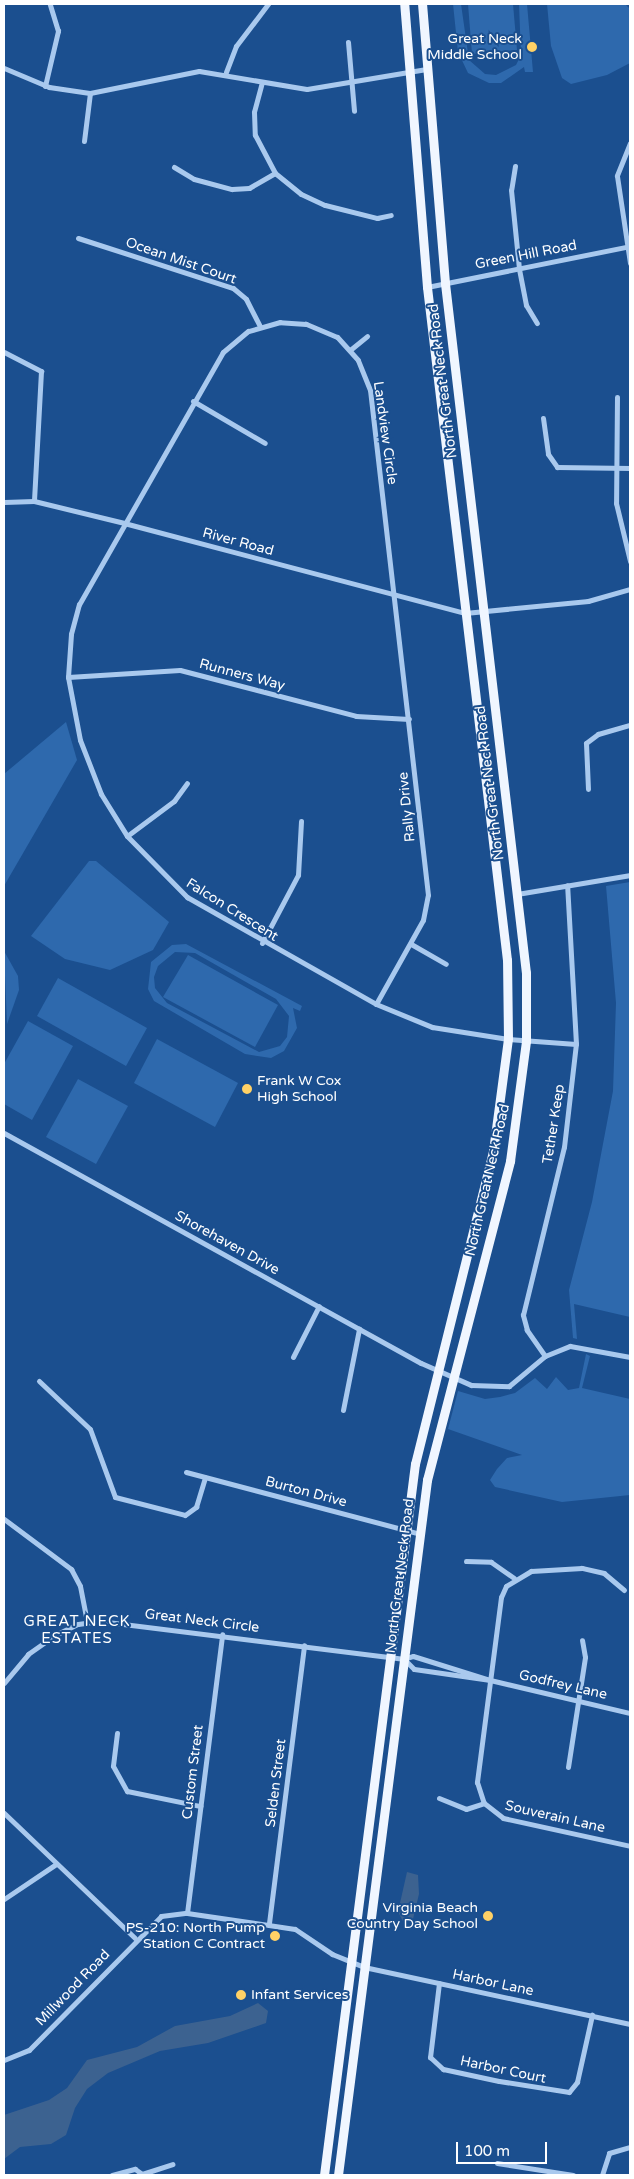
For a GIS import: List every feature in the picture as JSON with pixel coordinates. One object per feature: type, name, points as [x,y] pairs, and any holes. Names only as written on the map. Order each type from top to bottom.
[{"type":"main road","name":"North Great Neck Road","points":[[324,2175],[405,1530],[415,1464],[493,1151],[508,1040],[507,960],[427,287],[404,4]]},
{"type":"main road","name":"North Great Neck Road","points":[[338,2175],[427,1480],[510,1161],[526,1041],[526,972],[445,283],[422,4]]},
{"type":"street","points":[[45,86],[58,31],[50,4]]},
{"type":"street","points":[[226,72],[236,46],[268,4]]},
{"type":"street","points":[[348,42],[354,111]]},
{"type":"street","points":[[4,68],[45,86],[90,93],[186,72],[226,72],[262,82],[307,89],[351,79],[426,68]]},
{"type":"street","points":[[262,82],[254,112],[255,134],[275,173],[301,194],[325,204],[377,218],[391,215]]},
{"type":"street","points":[[84,141],[90,93]]},
{"type":"street","points":[[630,143],[617,176],[630,263]]},
{"type":"street","points":[[515,166],[511,190],[518,269],[526,305],[537,323]]},
{"type":"street","points":[[174,167],[194,179],[232,189],[249,188],[275,173]]},
{"type":"street","name":"Ocean Mist Court","points":[[78,238],[233,288],[246,299],[260,326]]},
{"type":"street","name":"Green Hill Road","points":[[427,287],[628,246]]},
{"type":"street","name":"Landview Circle","points":[[124,523],[223,352],[260,326],[280,322],[306,324],[328,332],[350,350],[370,390],[394,596]]},
{"type":"street","points":[[350,350],[367,336]]},
{"type":"street","points":[[4,352],[41,371],[34,502]]},
{"type":"street","points":[[617,397],[617,515],[630,561]]},
{"type":"street","points":[[193,401],[264,443]]},
{"type":"street","points":[[543,418],[548,454],[557,467],[630,468]]},
{"type":"street","name":"River Road","points":[[4,502],[34,502],[124,523],[394,596],[465,613],[484,613],[588,601],[630,589]]},
{"type":"street","name":"Falcon Crescent","points":[[124,523],[80,604],[71,634],[68,676],[80,740],[101,794],[127,836],[187,898],[262,943],[376,1004],[432,1027],[508,1040],[576,1044]]},
{"type":"street","name":"Rally Drive","points":[[376,1004],[411,944],[428,895],[394,596]]},
{"type":"street","name":"Runners Way","points":[[68,676],[180,670],[356,716],[409,719]]},
{"type":"street","points":[[588,789],[586,743],[598,734],[630,725]]},
{"type":"street","points":[[127,836],[174,801],[186,784]]},
{"type":"street","points":[[262,943],[298,875],[301,820]]},
{"type":"street","points":[[517,894],[630,875]]},
{"type":"street","name":"Tether Keep","points":[[545,1356],[527,1330],[523,1306],[564,1147],[576,1044],[567,886]]},
{"type":"street","points":[[411,944],[446,964]]},
{"type":"street","name":"Shorehaven Drive","points":[[4,1133],[359,1329],[452,1378],[502,1388],[516,1383],[545,1356]]},
{"type":"street","points":[[293,1357],[319,1306]]},
{"type":"street","points":[[343,1410],[359,1329]]},
{"type":"street","points":[[545,1356],[576,1346],[630,1357]]},
{"type":"street","points":[[39,1381],[90,1429],[115,1497],[185,1516],[196,1507],[205,1477]]},
{"type":"street","name":"Burton Drive","points":[[186,1472],[420,1534]]},
{"type":"street","points":[[4,1519],[71,1569],[80,1586],[87,1622]]},
{"type":"street","points":[[466,1561],[490,1562],[514,1578]]},
{"type":"street","points":[[438,1798],[466,1809],[484,1803],[477,1774],[501,1597],[514,1578],[531,1571],[582,1568],[604,1573],[624,1590]]},
{"type":"street","name":"Great Neck Circle","points":[[4,1683],[36,1648],[66,1628],[87,1622],[222,1634],[389,1657]]},
{"type":"street","name":"Custom Street","points":[[187,1913],[222,1634]]},
{"type":"street","points":[[568,1767],[585,1657],[582,1640]]},
{"type":"street","name":"Selden Street","points":[[269,1923],[304,1645]]},
{"type":"street","name":"Godfrey Lane","points":[[389,1657],[403,1659],[413,1656],[438,1661],[490,1680]]},
{"type":"street","name":"Godfrey Lane","points":[[403,1659],[414,1669],[490,1680],[630,1713]]},
{"type":"street","points":[[117,1734],[113,1766],[127,1791],[200,1806]]},
{"type":"street","name":"Souverain Lane","points":[[484,1803],[503,1818],[630,1846]]},
{"type":"street","points":[[4,1814],[136,1938]]},
{"type":"street","points":[[4,1899],[56,1864]]},
{"type":"street","name":"Millwood Road","points":[[4,2060],[29,2050],[136,1938],[161,1916],[187,1913],[269,1923],[295,1929],[351,1962]]},
{"type":"street","name":"Harbor Lane","points":[[351,1962],[364,1967],[630,2024]]},
{"type":"street","name":"Harbor Court","points":[[439,1983],[432,2061],[443,2069],[508,2083],[569,2092],[577,2082],[592,2015]]},
{"type":"street","points":[[602,2175],[609,2153],[630,2147]]},
{"type":"street","points":[[497,2163],[574,2175]]},
{"type":"street","points":[[112,2175],[135,2169],[142,2175],[172,2164]]},
{"type":"shaded area","points":[[453,4],[461,4],[469,60],[485,74],[496,75],[516,65],[521,55],[519,4],[527,4],[533,72],[525,72],[524,67],[501,83],[489,83],[468,73],[458,52]]},
{"type":"shaded area","points":[[468,4],[513,4],[517,50],[472,54]]},
{"type":"shaded area","points":[[547,4],[625,4],[630,9],[630,63],[607,75],[571,84],[562,78],[551,46]]},
{"type":"shaded area","points":[[66,722],[77,760],[4,886],[4,774]]},
{"type":"shaded area","points":[[89,861],[96,861],[169,922],[153,950],[110,970],[65,959],[31,936]]},
{"type":"shaded area","points":[[630,882],[630,1317],[574,1304],[577,1339],[573,1338],[569,1290],[592,1202],[613,1091],[616,1003],[606,886]]},
{"type":"shaded area","points":[[186,944],[302,1006],[300,1011],[293,1008],[297,1028],[284,1051],[271,1058],[245,1054],[154,1001],[148,989],[151,962],[172,945]],"holes":[[[175,952],[195,953],[276,999],[289,1016],[287,1037],[280,1046],[259,1052],[167,1003],[155,988],[154,977],[158,966]]]},
{"type":"shaded area","points":[[4,951],[18,976],[19,990],[7,1024]]},
{"type":"shaded area","points":[[188,955],[278,1005],[255,1047],[163,997]]},
{"type":"shaded area","points":[[58,978],[147,1028],[126,1066],[37,1016]]},
{"type":"shaded area","points":[[28,1021],[73,1046],[32,1120],[4,1104],[4,1064]]},
{"type":"shaded area","points":[[157,1039],[238,1083],[215,1127],[134,1083]]},
{"type":"shaded area","points":[[78,1079],[128,1106],[96,1164],[46,1137]]},
{"type":"shaded area","points":[[586,1354],[590,1356],[582,1388],[630,1399],[630,1495],[562,1502],[495,1487],[490,1480],[497,1469],[507,1458],[522,1455],[448,1429],[458,1391],[485,1399],[500,1397],[515,1393],[535,1378],[547,1389],[556,1377],[568,1390],[579,1388]]},
{"type":"shaded area","points":[[407,1872],[418,1875],[419,1894],[413,1919],[404,1923],[398,1912]]},
{"type":"shaded area","points":[[258,2003],[268,2011],[266,2023],[208,2043],[160,2051],[108,2073],[87,2089],[75,2108],[66,2135],[51,2144],[20,2147],[4,2159],[4,2115],[49,2100],[67,2088],[87,2060],[137,2047],[175,2026],[230,2016]]},
{"type":"place","name":"Great Neck Middle School","points":[[532,47]]},
{"type":"place","name":"Frank W Cox High School","points":[[247,1089]]},
{"type":"place","name":"Virginia Beach Country Day School","points":[[488,1916]]},
{"type":"place","name":"PS-210: North Pump Station C Contract","points":[[275,1936]]},
{"type":"place","name":"Infant Services","points":[[241,1995]]},
{"type":"district","name":"GREAT NECK ESTATES","points":[[77,1630]]}]
